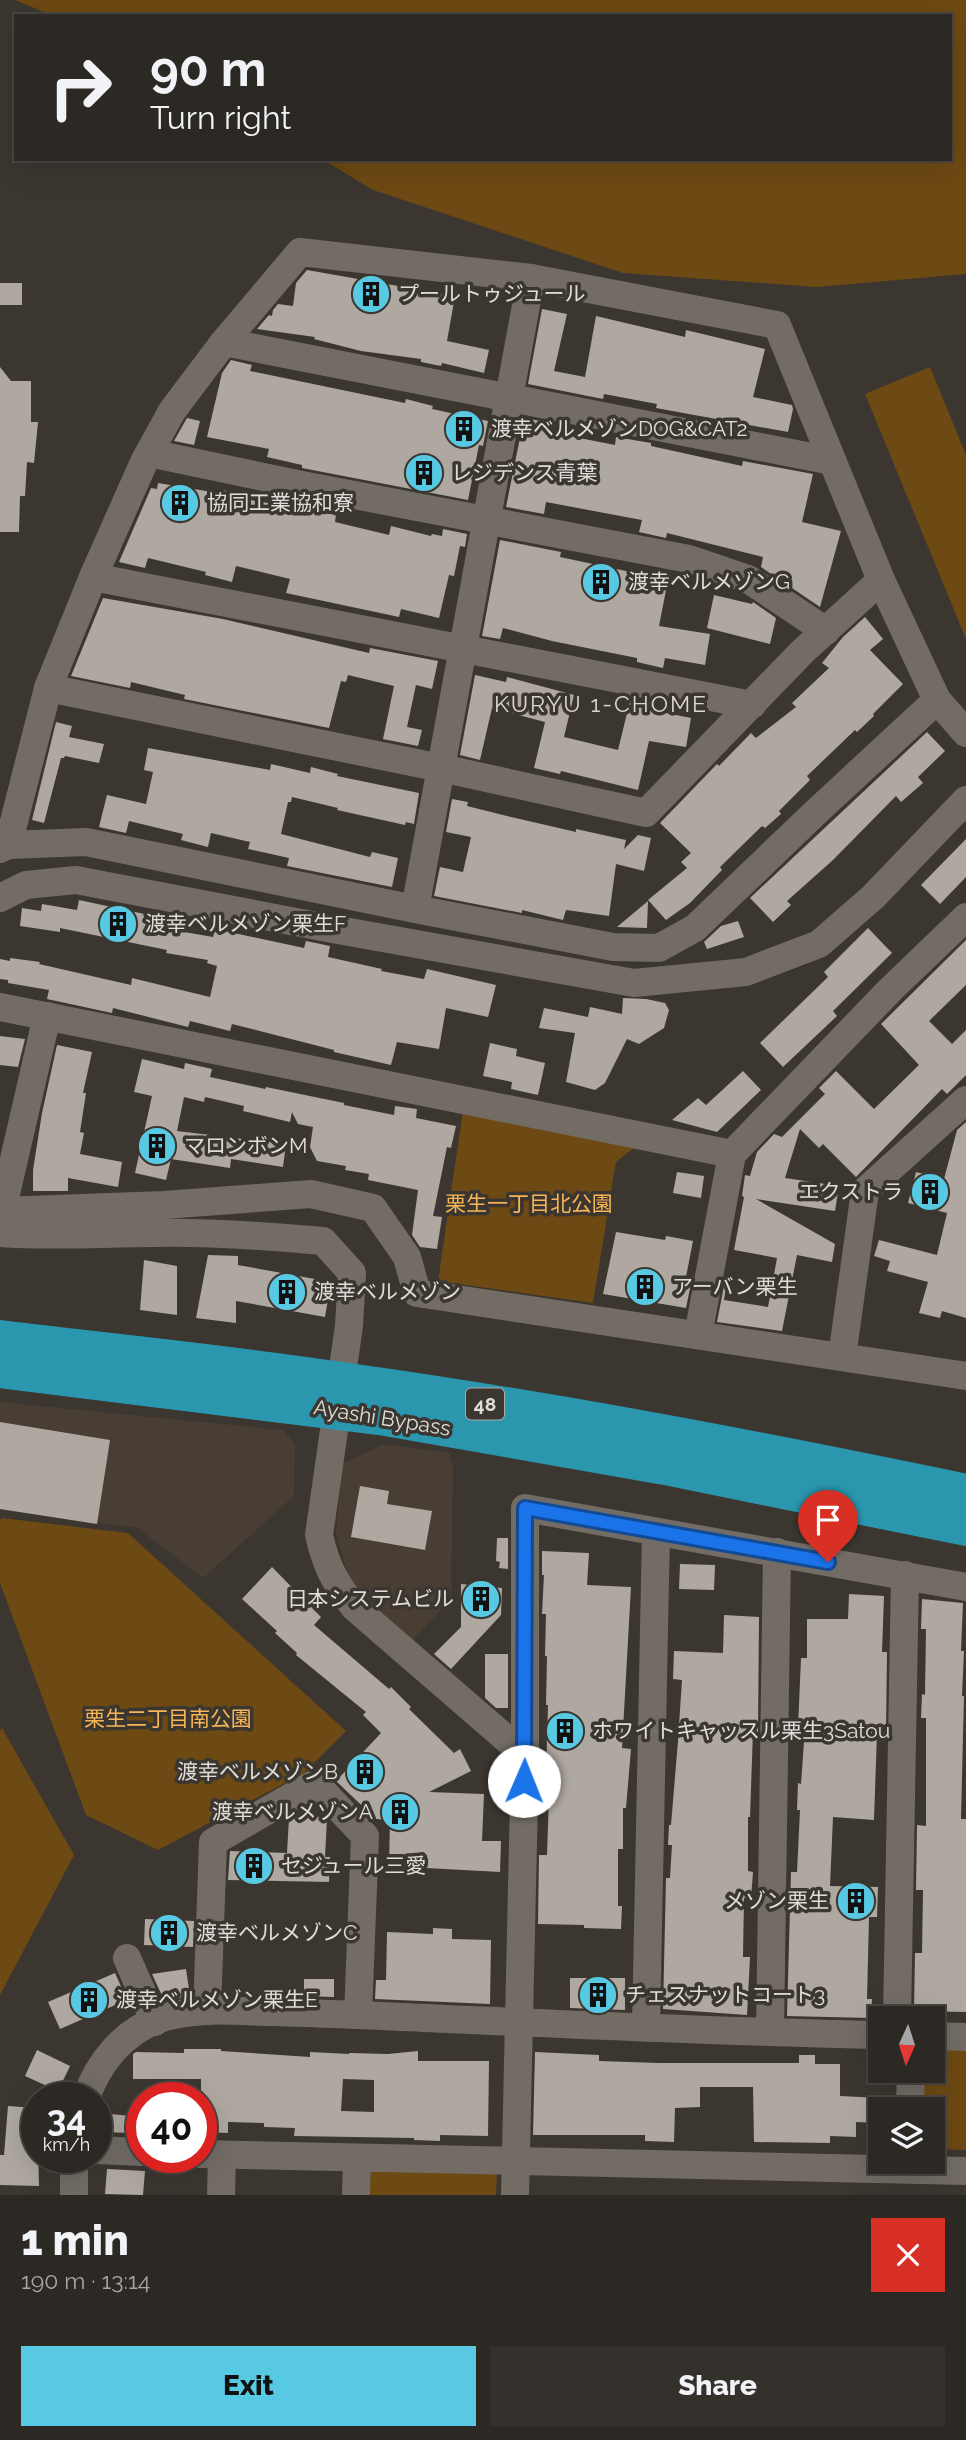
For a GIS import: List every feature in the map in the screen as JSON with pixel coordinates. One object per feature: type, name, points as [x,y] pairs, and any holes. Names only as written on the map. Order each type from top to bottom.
[{"type":"highway","name":"Ayashi Bypass","points":[[0,1339],[340,1395],[789,1457],[966,1493]]},
{"type":"highway","name":"Ayashi Bypass","points":[[0,1369],[340,1395],[665,1466],[966,1527]]},
{"type":"street","points":[[937,700],[695,928],[659,948],[613,947],[86,842],[4,847],[48,688],[93,577],[149,453],[172,411],[223,342],[300,252],[531,278],[777,325],[881,580],[937,700],[966,733]]},
{"type":"street","points":[[415,909],[531,278]]},
{"type":"street","points":[[223,342],[832,461]]},
{"type":"street","points":[[149,453],[689,559],[748,579],[826,631]]},
{"type":"street","points":[[93,577],[752,705]]},
{"type":"street","points":[[48,688],[441,768],[646,813],[826,631],[881,580]]},
{"type":"street","points":[[0,898],[26,885],[76,880],[634,983],[746,972],[819,944],[873,897],[966,800]]},
{"type":"street","points":[[698,1335],[732,1154],[890,990],[966,917]]},
{"type":"street","points":[[0,1007],[732,1154]]},
{"type":"street","points":[[47,1016],[2,1212],[164,1205],[311,1194],[373,1208],[407,1257],[416,1293],[966,1376]]},
{"type":"street","points":[[842,1357],[865,1191],[966,1100]]},
{"type":"street","points":[[0,1233],[37,1236],[244,1234],[323,1241],[352,1273],[349,1326],[319,1535],[324,1559],[336,1585],[355,1608],[525,1755]]},
{"type":"street","points":[[515,2195],[525,1755],[525,1508],[966,1587]]},
{"type":"street","points":[[646,2026],[656,1532]]},
{"type":"street","points":[[770,2032],[776,1552]]},
{"type":"street","points":[[897,2006],[905,1575]]},
{"type":"street","points":[[207,2011],[212,1842],[315,1783],[365,1836],[358,2015]]},
{"type":"street","points":[[127,1958],[155,2022]]},
{"type":"street","points":[[92,2082],[114,2048],[155,2022],[207,2011],[868,2035]]},
{"type":"street","points":[[945,2036],[966,2037]]},
{"type":"street","points":[[217,2155],[516,2162],[868,2165]]},
{"type":"street","points":[[356,2195],[357,2158]]},
{"type":"street","points":[[945,2169],[966,2171]]},
{"type":"street","points":[[74,2173],[74,2195]]},
{"type":"street","points":[[216,2173],[221,2195]]},
{"type":"shaded area","points":[[0,1402],[283,1430],[295,1444],[294,1496],[203,1578],[138,1528],[0,1510]]},
{"type":"shaded area","points":[[384,1444],[449,1453],[453,1465],[451,1599],[412,1641],[366,1599],[349,1579],[336,1532],[342,1464]]},
{"type":"green space","points":[[15,0],[966,0],[966,274],[816,287],[623,273],[373,190],[325,161],[952,161],[952,14],[48,14]]},
{"type":"green space","points":[[930,367],[966,455],[966,639],[865,394]]},
{"type":"green space","name":"栗生一丁目北公園","points":[[463,1111],[639,1144],[616,1162],[593,1303],[438,1281]]},
{"type":"green space","name":"栗生二丁目南公園","points":[[2,1518],[128,1533],[346,1731],[304,1773],[158,1850],[86,1815],[0,1583]]},
{"type":"green space","points":[[2,1728],[74,1855],[0,1995],[0,1730]]},
{"type":"green space","points":[[945,2049],[966,2049],[966,2150],[945,2149],[945,2097],[917,2097],[918,2083],[945,2083]]},
{"type":"green space","points":[[370,2167],[497,2172],[496,2195],[369,2195]]},
{"type":"building","points":[[307,270],[455,296],[447,341],[489,350],[484,373],[442,363],[441,366],[421,362],[421,359],[361,351],[314,339],[315,337],[257,329],[269,315],[272,316],[278,304],[293,306],[296,283]]},
{"type":"building","points":[[0,283],[22,283],[22,305],[0,305]]},
{"type":"building","points":[[542,309],[567,314],[554,371],[585,377],[596,316],[685,337],[686,330],[765,349],[753,397],[792,405],[788,432],[656,408],[657,404],[604,394],[603,399],[528,384]]},
{"type":"building","points":[[231,360],[252,365],[250,371],[405,403],[406,399],[433,406],[432,409],[488,421],[483,446],[479,445],[468,500],[302,468],[302,465],[267,457],[269,449],[207,437],[222,373]]},
{"type":"building","points":[[0,367],[11,381],[31,381],[31,422],[38,422],[34,463],[27,462],[25,496],[20,496],[19,532],[0,532]]},
{"type":"building","points":[[187,418],[200,421],[194,445],[174,441]]},
{"type":"building","points":[[524,418],[551,423],[549,432],[615,445],[616,437],[742,466],[743,461],[813,474],[802,522],[841,531],[820,607],[761,567],[763,557],[667,533],[666,538],[639,532],[642,520],[546,502],[544,514],[506,507]]},
{"type":"building","points":[[158,483],[218,493],[219,489],[245,496],[245,499],[336,515],[335,522],[389,535],[391,526],[431,536],[442,536],[443,529],[467,534],[465,547],[460,546],[454,576],[449,575],[439,618],[401,609],[399,617],[286,593],[290,579],[236,566],[232,582],[205,575],[206,572],[148,558],[145,568],[119,562],[151,488],[157,489]]},
{"type":"building","points":[[500,540],[561,552],[560,557],[668,580],[659,626],[710,634],[705,665],[665,658],[663,668],[637,662],[637,658],[503,628],[500,639],[482,636]]},
{"type":"building","points":[[714,595],[752,604],[753,602],[776,618],[770,644],[707,628]]},
{"type":"building","points":[[103,598],[223,619],[369,653],[370,648],[438,661],[432,689],[416,685],[407,727],[422,730],[418,746],[383,739],[394,686],[348,675],[346,682],[341,681],[329,728],[184,699],[185,695],[131,682],[130,688],[71,676]]},
{"type":"building","points":[[865,617],[883,639],[870,650],[903,684],[874,716],[857,732],[855,730],[807,776],[810,780],[779,811],[781,814],[765,828],[762,826],[720,867],[722,870],[690,903],[666,920],[648,900],[687,868],[681,862],[691,853],[660,823],[751,733],[756,738],[796,707],[792,703],[829,668],[822,663],[843,637]]},
{"type":"building","points":[[475,675],[506,682],[507,677],[574,695],[564,737],[618,750],[630,701],[657,707],[656,711],[691,718],[686,747],[649,741],[638,790],[561,771],[560,774],[534,768],[545,722],[492,708],[480,760],[460,755]]},
{"type":"building","points":[[56,722],[72,726],[69,737],[104,744],[99,763],[65,756],[61,758],[44,823],[32,820]]},
{"type":"building","points":[[927,732],[945,751],[918,777],[923,783],[901,802],[896,796],[833,860],[787,901],[791,905],[773,922],[750,898]]},
{"type":"building","points":[[148,748],[270,770],[271,764],[310,773],[311,767],[338,774],[337,776],[419,793],[414,824],[406,822],[405,825],[292,797],[291,802],[288,802],[281,834],[370,857],[372,852],[398,858],[392,887],[287,866],[289,858],[248,849],[250,842],[211,833],[208,847],[181,840],[183,834],[129,821],[126,833],[99,827],[107,795],[146,804],[153,772],[144,770]]},
{"type":"building","points":[[452,799],[468,802],[467,806],[507,816],[626,840],[624,849],[638,835],[651,838],[644,871],[616,864],[609,916],[566,910],[563,920],[522,910],[522,913],[434,896],[440,867],[463,872],[471,837],[446,832]]},
{"type":"building","points":[[966,839],[966,877],[940,904],[921,885]]},
{"type":"building","points":[[79,900],[163,918],[161,928],[213,937],[215,929],[304,948],[306,941],[330,946],[328,957],[382,969],[381,971],[424,979],[427,969],[496,985],[488,1017],[446,1008],[439,1049],[397,1042],[391,1065],[232,1024],[230,1031],[190,1021],[188,1027],[113,1008],[112,1013],[47,999],[49,990],[8,983],[8,980],[0,979],[0,959],[10,961],[10,958],[40,962],[39,964],[131,985],[132,978],[210,997],[217,966],[207,963],[208,960],[60,928],[60,932],[20,926],[22,908],[41,911],[42,904],[77,910]]},
{"type":"building","points":[[648,901],[647,928],[617,927]]},
{"type":"building","points":[[738,921],[744,937],[707,949],[704,942],[721,926]]},
{"type":"building","points":[[868,928],[892,953],[833,1011],[837,1016],[783,1067],[760,1043],[828,977],[824,972]]},
{"type":"building","points":[[966,940],[966,985],[929,1021],[952,1044],[966,1030],[966,1075],[947,1094],[942,1089],[856,1177],[823,1144],[819,1148],[800,1129],[785,1178],[839,1186],[835,1211],[756,1199],[835,1244],[832,1262],[797,1255],[782,1331],[717,1322],[724,1286],[724,1300],[768,1307],[777,1258],[734,1250],[744,1197],[745,1175],[750,1176],[757,1152],[774,1134],[782,1137],[825,1094],[819,1088],[836,1071],[874,1109],[919,1065],[881,1024]]},
{"type":"building","points":[[623,998],[665,1003],[669,1010],[664,1028],[639,1044],[627,1039],[605,1083],[595,1090],[566,1082],[575,1033],[539,1028],[544,1008],[588,1017],[590,1007],[622,1014]]},
{"type":"building","points":[[0,1036],[25,1039],[18,1067],[0,1065]]},
{"type":"building","points":[[490,1043],[517,1049],[516,1056],[545,1063],[538,1095],[511,1089],[512,1082],[483,1076]]},
{"type":"building","points":[[57,1045],[92,1052],[83,1093],[86,1093],[80,1132],[84,1133],[80,1154],[122,1162],[118,1187],[68,1178],[68,1191],[33,1191],[33,1170],[42,1113]]},
{"type":"building","points":[[142,1059],[184,1069],[185,1063],[212,1069],[210,1077],[394,1115],[395,1106],[417,1109],[416,1118],[456,1126],[451,1148],[447,1147],[433,1216],[442,1217],[437,1249],[420,1247],[412,1235],[418,1190],[368,1180],[369,1174],[345,1170],[346,1166],[317,1161],[310,1147],[313,1127],[298,1124],[292,1112],[290,1122],[243,1111],[244,1106],[205,1097],[204,1102],[184,1097],[177,1131],[286,1144],[283,1167],[231,1159],[230,1168],[171,1159],[166,1180],[135,1173],[152,1096],[134,1092]]},
{"type":"building","points":[[743,1071],[761,1090],[717,1132],[672,1120],[698,1098],[706,1105]]},
{"type":"building","points":[[966,1122],[966,1318],[942,1311],[940,1318],[919,1313],[928,1282],[887,1271],[890,1261],[874,1256],[879,1240],[937,1255],[947,1213],[908,1203],[916,1172],[944,1179],[957,1130]]},
{"type":"building","points":[[677,1172],[704,1176],[701,1198],[673,1193]]},
{"type":"building","points":[[616,1232],[665,1240],[666,1236],[693,1241],[686,1277],[692,1279],[686,1308],[603,1294]]},
{"type":"building","points":[[208,1255],[238,1256],[238,1265],[331,1282],[325,1317],[236,1301],[236,1323],[196,1318]]},
{"type":"building","points":[[144,1260],[177,1266],[177,1315],[140,1310]]},
{"type":"building","points":[[0,1422],[110,1440],[97,1524],[0,1509]]},
{"type":"building","points":[[360,1486],[389,1491],[387,1504],[432,1511],[425,1550],[351,1537]]},
{"type":"building","points":[[497,1538],[508,1538],[508,1569],[499,1568],[500,1562],[496,1561]]},
{"type":"building","points":[[542,1551],[589,1553],[587,1585],[631,1587],[622,1748],[631,1749],[626,1808],[623,1808],[623,1849],[618,1849],[618,1906],[622,1906],[621,1929],[538,1924],[539,1855],[547,1855],[549,1796],[541,1796],[541,1771],[546,1772],[548,1705],[546,1614],[542,1614]]},
{"type":"building","points":[[680,1564],[715,1565],[714,1590],[679,1589]]},
{"type":"building","points":[[272,1567],[321,1617],[314,1625],[389,1689],[391,1687],[411,1707],[409,1709],[454,1753],[460,1749],[471,1771],[429,1792],[484,1794],[482,1841],[501,1841],[500,1872],[389,1866],[390,1820],[376,1819],[336,1781],[381,1733],[363,1715],[366,1712],[296,1655],[297,1653],[275,1633],[277,1631],[242,1599]]},
{"type":"building","points":[[461,1584],[502,1588],[501,1615],[451,1669],[434,1654],[461,1627]]},
{"type":"building","points":[[849,1594],[884,1596],[882,1652],[887,1652],[886,1733],[877,1733],[874,1820],[833,1817],[830,1886],[878,1887],[877,1917],[869,1917],[867,1999],[872,1999],[872,2006],[868,2006],[868,2018],[787,2016],[791,1872],[797,1872],[800,1810],[797,1810],[798,1783],[801,1784],[805,1728],[798,1728],[801,1658],[807,1658],[807,1619],[848,1619]]},
{"type":"building","points":[[922,1599],[963,1603],[961,1819],[966,1819],[966,2012],[945,2012],[945,2006],[914,2006],[915,1953],[922,1953],[923,1890],[916,1890],[917,1825],[926,1826],[926,1718],[921,1718],[922,1694],[925,1695],[926,1629],[921,1629]]},
{"type":"building","points":[[724,1615],[759,1617],[758,1732],[753,1731],[748,1817],[748,1871],[753,1872],[751,1898],[744,1898],[743,1957],[750,1957],[747,2015],[663,2009],[666,1878],[670,1878],[672,1845],[668,1845],[669,1825],[682,1680],[673,1679],[674,1651],[723,1653]]},
{"type":"building","points":[[485,1654],[508,1654],[508,1708],[496,1708],[485,1698]]},
{"type":"building","points":[[291,1816],[327,1819],[325,1857],[330,1857],[329,1882],[228,1880],[230,1851],[287,1853]]},
{"type":"building","name":"渡幸ベルメゾンC","points":[[145,1919],[194,1921],[193,1947],[144,1945]]},
{"type":"building","points":[[433,1928],[452,1929],[452,1939],[491,1940],[490,2004],[375,1999],[376,1980],[386,1980],[387,1932],[433,1934]]},
{"type":"building","points":[[186,1969],[190,1996],[164,2000],[152,1974]]},
{"type":"building","name":"渡幸ベルメゾン栗生E","points":[[115,1973],[127,2000],[60,2029],[48,2002]]},
{"type":"building","name":"チェスナットコート3","points":[[570,1978],[625,1978],[625,2010],[570,2008]]},
{"type":"building","points":[[304,1979],[334,1979],[334,1997],[304,1996]]},
{"type":"building","points":[[184,2049],[221,2049],[310,2057],[310,2052],[388,2054],[418,2051],[418,2061],[489,2061],[488,2136],[440,2135],[440,2141],[414,2138],[294,2136],[295,2128],[264,2127],[264,2123],[228,2122],[228,2133],[217,2133],[217,2082],[201,2082],[201,2079],[133,2079],[133,2054],[184,2053]],"holes":[[[343,2079],[374,2080],[374,2112],[341,2111]]]},
{"type":"building","points":[[37,2050],[70,2066],[62,2082],[38,2082],[25,2076]]},
{"type":"building","points":[[535,2052],[599,2055],[599,2061],[659,2063],[799,2063],[799,2055],[815,2055],[815,2064],[840,2064],[840,2096],[868,2097],[868,2122],[856,2122],[856,2137],[830,2136],[830,2143],[754,2142],[753,2087],[700,2087],[700,2107],[675,2108],[674,2142],[645,2141],[645,2135],[533,2135]]},
{"type":"building","points":[[8,2106],[21,2107],[21,2173],[39,2173],[39,2186],[0,2185],[0,2155],[4,2155]]},
{"type":"building","points":[[112,2114],[126,2115],[126,2133],[112,2132]]},
{"type":"building","points":[[112,2169],[126,2170],[126,2173],[145,2173],[143,2195],[105,2194],[107,2173],[112,2173]]},
{"type":"place","name":"プールトゥジュール","points":[[371,294]]},
{"type":"place","name":"渡幸ベルメゾンDOG&CAT2","points":[[464,429]]},
{"type":"place","name":"レジデンス青葉","points":[[424,473]]},
{"type":"place","name":"協同工業協和寮","points":[[180,503]]},
{"type":"place","name":"渡幸ベルメゾンG","points":[[601,582]]},
{"type":"place","name":"渡幸ベルメゾン栗生F","points":[[118,924]]},
{"type":"place","name":"マロンボンM","points":[[157,1146]]},
{"type":"place","name":"エクストラ","points":[[930,1192]]},
{"type":"place","name":"アーバン栗生","points":[[645,1287]]},
{"type":"place","name":"渡幸ベルメゾン","points":[[287,1292]]},
{"type":"place","name":"日本システムビル","points":[[481,1599]]},
{"type":"place","name":"ホワイトキャッスル栗生3Satou","points":[[565,1731]]},
{"type":"place","name":"渡幸ベルメゾンB","points":[[365,1772]]},
{"type":"place","name":"渡幸ベルメゾンA","points":[[400,1812]]},
{"type":"place","name":"セジュール三愛","points":[[254,1866]]},
{"type":"place","name":"メゾン栗生","points":[[856,1901]]},
{"type":"place","name":"渡幸ベルメゾンC","points":[[169,1933]]},
{"type":"place","name":"チェスナットコート3","points":[[598,1995]]},
{"type":"place","name":"渡幸ベルメゾン栗生E","points":[[89,2000]]},
{"type":"district","name":"KURYU 1-CHOME","points":[[601,704]]},
{"type":"route","points":[[524,1781],[525,1508],[828,1562]]}]
